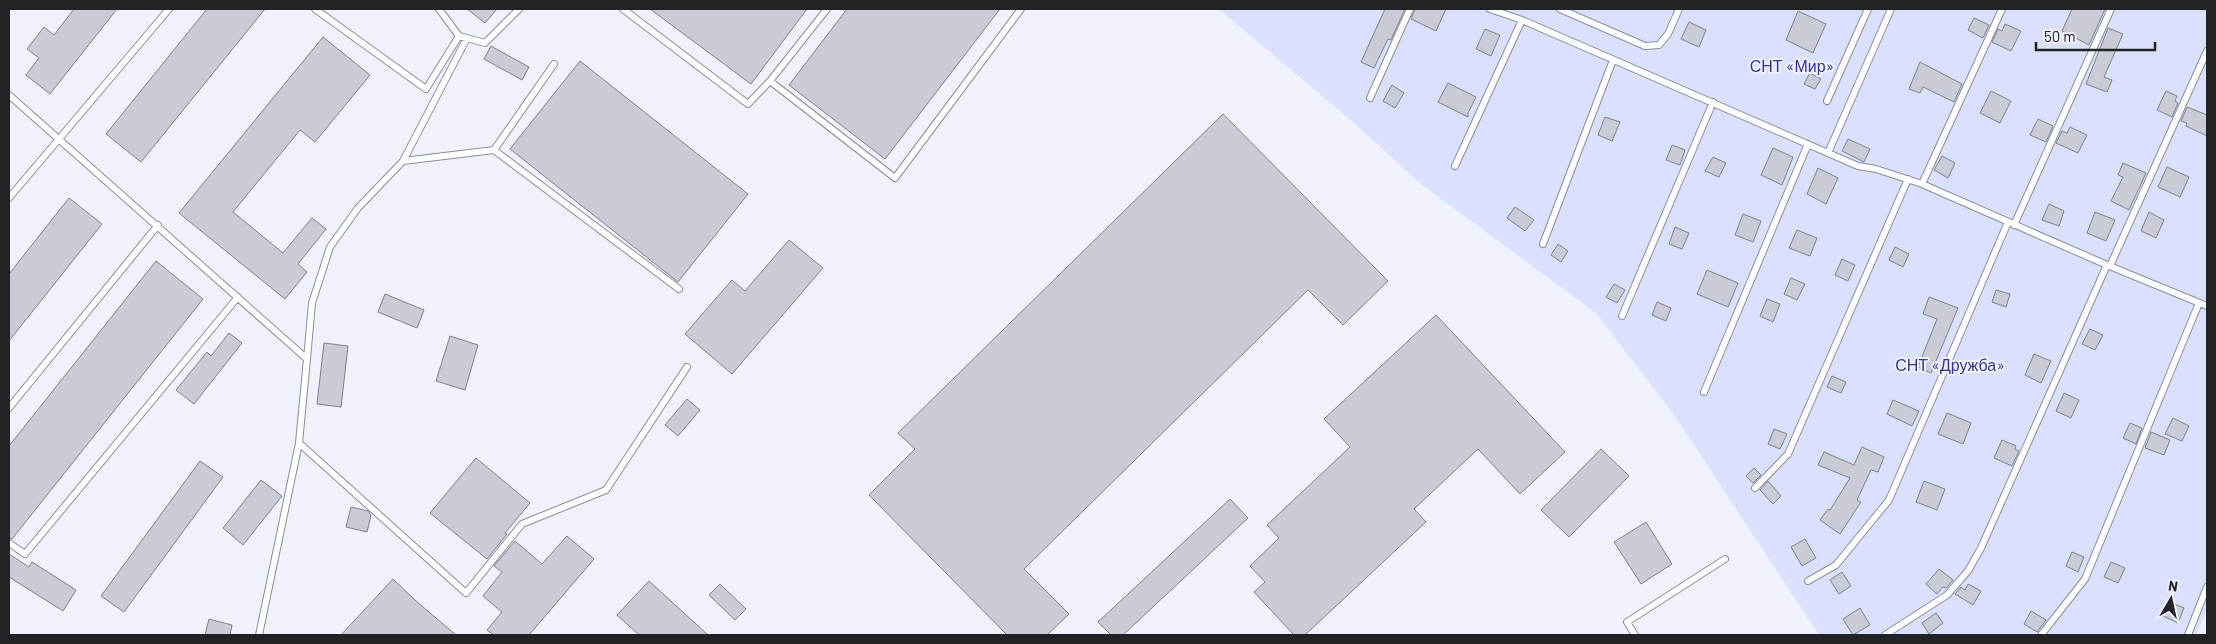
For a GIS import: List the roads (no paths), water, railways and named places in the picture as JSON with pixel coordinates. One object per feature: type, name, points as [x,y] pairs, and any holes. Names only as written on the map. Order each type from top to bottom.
[{"type":"lane","points":[[9,198],[169,9]]},
{"type":"lane","points":[[315,9],[426,88],[458,36]]},
{"type":"lane","points":[[439,9],[458,36],[485,44],[519,9]]},
{"type":"lane","points":[[623,9],[748,104],[770,81],[827,9]]},
{"type":"lane","points":[[770,81],[895,178],[1021,9]]},
{"type":"lane","points":[[1370,98],[1410,9]]},
{"type":"lane","points":[[1490,9],[1522,20],[1858,166],[1876,169],[1922,184],[2109,266],[2205,304],[2085,579],[2041,635]]},
{"type":"lane","points":[[1560,9],[1645,46],[1659,45],[1668,34],[1679,9]]},
{"type":"lane","points":[[1827,101],[1868,9]]},
{"type":"lane","points":[[1828,153],[1891,9]]},
{"type":"lane","points":[[1922,184],[2002,9]]},
{"type":"lane","points":[[1808,581],[1836,565],[1888,500],[2011,223],[2111,9]]},
{"type":"lane","points":[[1455,166],[1522,20]]},
{"type":"lane","points":[[259,635],[299,443],[312,303],[330,247],[358,208],[402,161],[467,38]]},
{"type":"lane","points":[[1886,635],[1946,595],[1968,571],[1982,548],[2207,51]]},
{"type":"lane","points":[[1543,244],[1613,60]]},
{"type":"lane","points":[[494,150],[554,64]]},
{"type":"lane","points":[[9,95],[307,359]]},
{"type":"lane","points":[[1622,316],[1713,102]]},
{"type":"lane","points":[[1704,392],[1808,144]]},
{"type":"lane","points":[[402,161],[494,150],[679,288]]},
{"type":"lane","points":[[1755,488],[1788,454],[1908,179]]},
{"type":"lane","points":[[9,408],[158,225]]},
{"type":"lane","points":[[9,543],[26,554],[238,297]]},
{"type":"lane","points":[[299,443],[466,593],[522,524],[606,490],[687,367]]},
{"type":"lane","points":[[1635,635],[1627,622],[1725,559]]},
{"type":"lane","points":[[2188,635],[2207,587]]},
{"type":"park label","name":"СНТ «Мир»","points":[[1792,66]]},
{"type":"park label","name":"СНТ «Дружба»","points":[[1950,365]]}]
